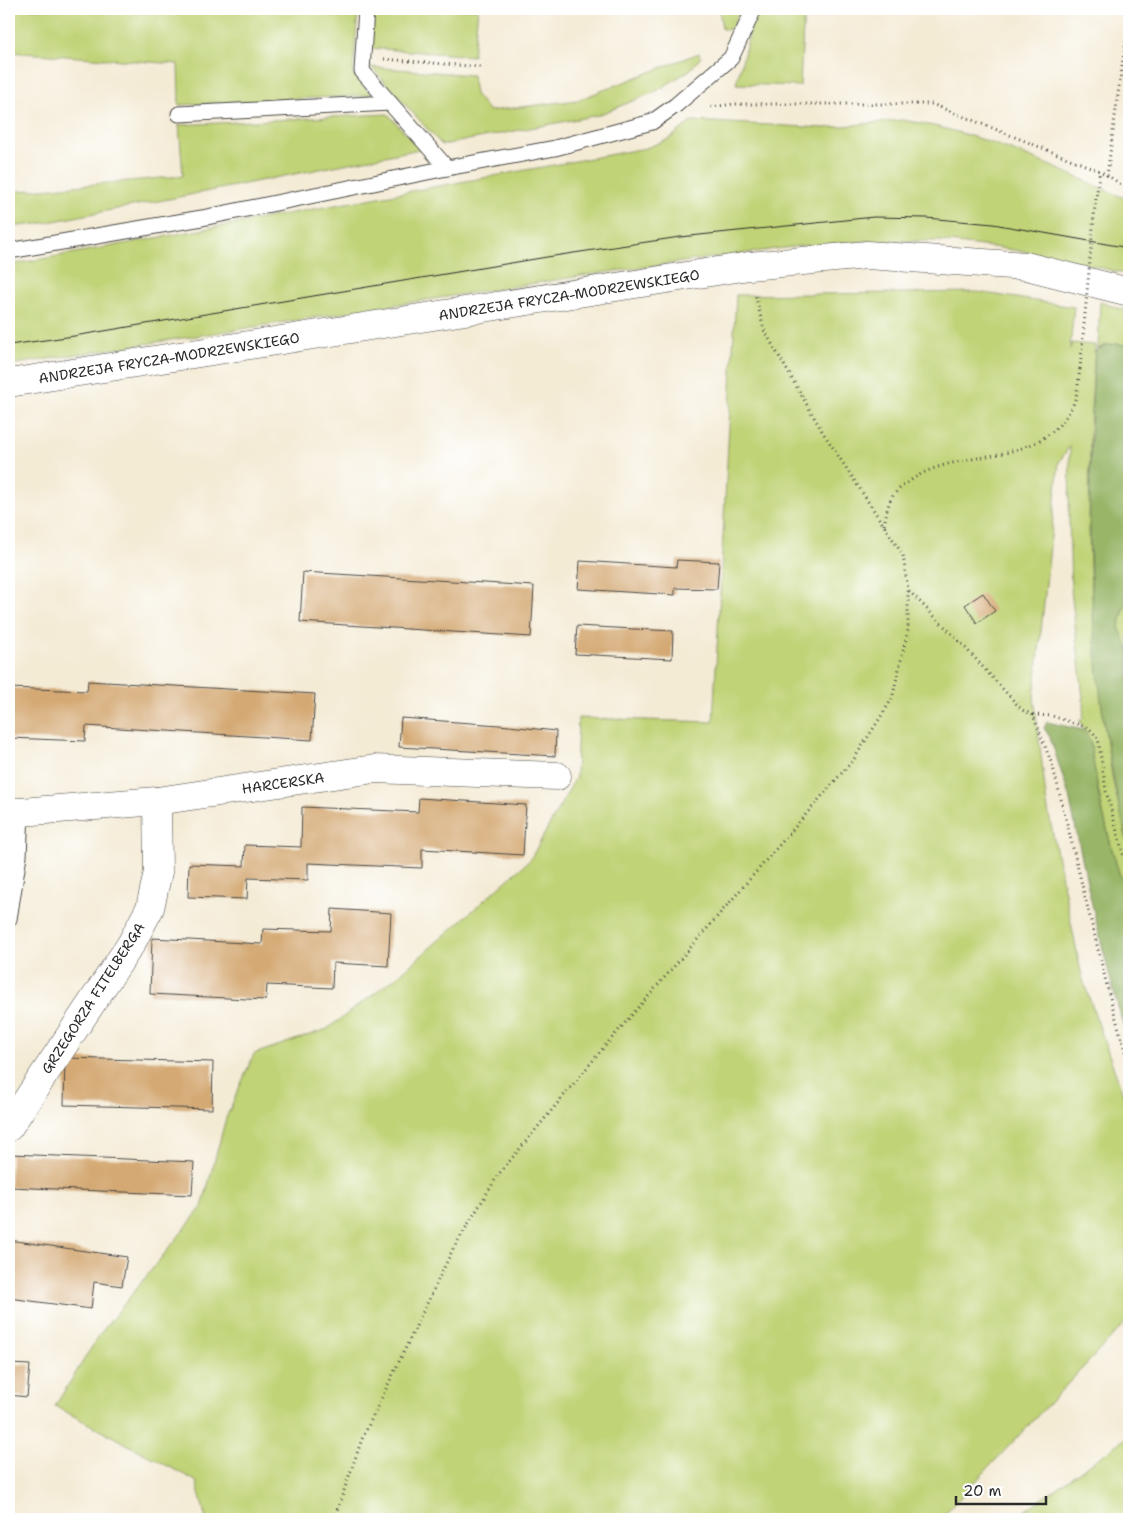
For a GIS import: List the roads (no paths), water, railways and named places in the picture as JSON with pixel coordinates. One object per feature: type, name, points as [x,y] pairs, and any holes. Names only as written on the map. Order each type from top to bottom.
[{"type":"main road","name":"ANDRZEJA FRYCZA-MODRZEWSKIEGO","points":[[9,383],[749,266],[867,255],[1026,266],[1129,292]]},
{"type":"main road","name":"HARCERSKA","points":[[15,812],[157,801],[374,769],[557,776]]},
{"type":"main road","name":"GRZEGORZA FITELBERGA","points":[[9,1126],[131,944],[150,908],[158,872],[157,801]]},
{"type":"lane","points":[[366,9],[362,71],[447,168]]},
{"type":"lane","points":[[9,251],[202,218],[555,148],[652,122],[676,105],[731,58],[754,9]]},
{"type":"lane","points":[[179,114],[390,104]]},
{"type":"lane","points":[[9,919],[19,856],[15,812]]},
{"type":"tram line","points":[[9,345],[680,237],[874,217],[926,218],[993,224],[1129,248]]}]
